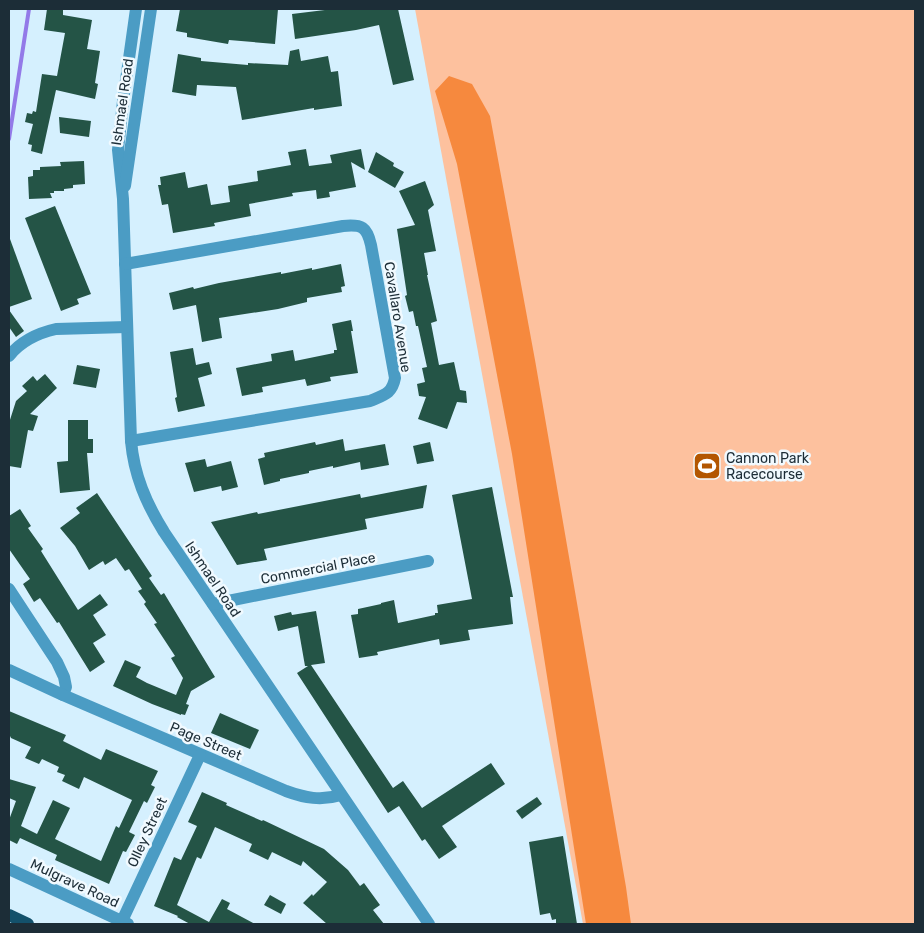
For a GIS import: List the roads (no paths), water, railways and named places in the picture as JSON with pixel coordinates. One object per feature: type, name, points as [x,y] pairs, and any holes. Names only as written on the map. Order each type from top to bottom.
[{"type":"main road","points":[[9,915],[28,924]]},
{"type":"street","name":"Ishmael Road","points":[[136,9],[122,101],[118,150],[123,199],[131,441],[137,478],[149,507],[428,924]]},
{"type":"street","name":"Ishmael Road","points":[[123,199],[151,9]]},
{"type":"street","name":"Cavallaro Avenue","points":[[125,264],[355,224],[364,228],[369,235],[395,378],[393,388],[389,392],[370,401],[131,441]]},
{"type":"street","points":[[9,356],[25,341],[56,329],[127,327]]},
{"type":"street","name":"Commercial Place","points":[[213,604],[428,561]]},
{"type":"street","points":[[9,589],[57,662],[64,677],[66,687],[63,695]]},
{"type":"street","name":"Page Street","points":[[9,670],[200,755],[297,795],[321,799],[342,794]]},
{"type":"street","name":"Olley Street","points":[[125,923],[200,755]]},
{"type":"street","name":"Mulgrave Road","points":[[9,869],[125,923]]},
{"type":"waterway","points":[[9,139],[29,9]]},
{"type":"place","name":"Cannon Park Racecourse","points":[[707,466]]}]
